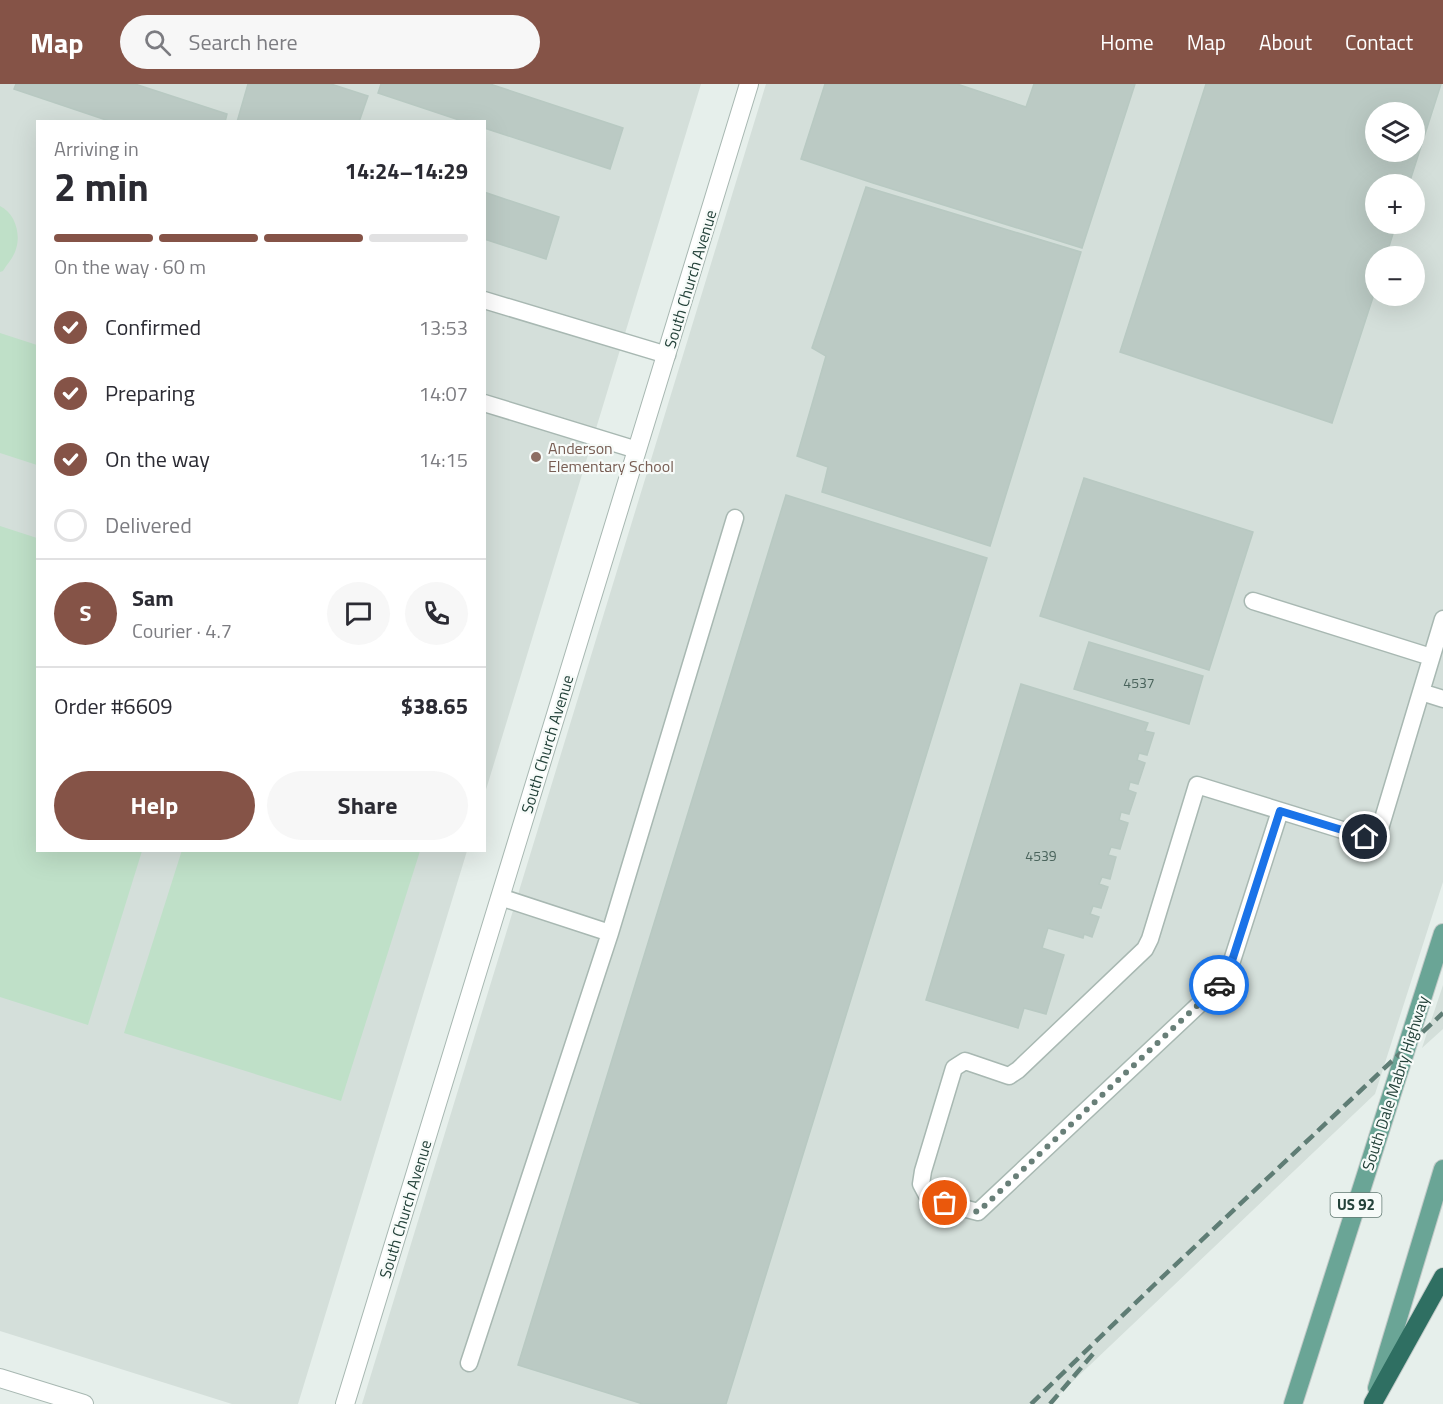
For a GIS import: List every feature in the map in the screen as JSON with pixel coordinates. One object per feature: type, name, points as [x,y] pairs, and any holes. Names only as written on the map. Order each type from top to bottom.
[{"type":"highway","points":[[1372,1403],[1443,1277]]},
{"type":"main road","name":"South Dale Mabry Highway","points":[[1293,1404],[1443,933]]},
{"type":"main road","points":[[1372,1403],[1443,1169]]},
{"type":"street","name":"South Church Avenue","points":[[345,1404],[750,84]]},
{"type":"street","points":[[0,1378],[84,1404]]},
{"type":"lane","points":[[486,301],[667,355]]},
{"type":"lane","points":[[486,404],[637,450]]},
{"type":"lane","points":[[468,1362],[610,933],[735,518]]},
{"type":"lane","points":[[1253,602],[1431,657]]},
{"type":"lane","points":[[1280,811],[1230,967],[1222,983],[978,1212],[929,1198],[921,1184],[923,1170],[954,1068],[965,1061],[1009,1076],[1145,949],[1197,785],[1365,837],[1379,832],[1443,619]]},
{"type":"lane","points":[[1421,692],[1443,699]]},
{"type":"lane","points":[[500,897],[610,933]]},
{"type":"shaded area","name":"Anderson Elementary School","points":[[0,84],[701,84],[486,790],[486,120],[36,120],[36,852],[467,852],[298,1404],[232,1404],[0,1331]]},
{"type":"shaded area","points":[[766,84],[1443,84],[1443,882],[1375,1094],[1049,1404],[362,1404]]},
{"type":"shaded area","points":[[1443,985],[1443,1029],[1422,1048]]},
{"type":"green space","points":[[0,206],[10,214],[16,224],[18,237],[14,255],[0,272]]},
{"type":"green space","points":[[0,333],[36,345],[36,465],[0,453]]},
{"type":"green space","points":[[0,526],[36,538],[36,852],[142,852],[88,1025],[0,997]]},
{"type":"green space","points":[[181,852],[420,852],[341,1101],[124,1033]]},
{"type":"building","points":[[16,84],[135,84],[227,114],[226,120],[106,120],[14,89]]},
{"type":"building","points":[[248,84],[331,84],[368,96],[360,120],[238,120]]},
{"type":"building","points":[[381,84],[490,84],[623,128],[610,169],[486,129],[486,120],[459,120],[378,93]]},
{"type":"building","points":[[825,84],[957,84],[1026,107],[1034,84],[1135,84],[1082,248],[801,159]]},
{"type":"building","points":[[1206,84],[1441,84],[1425,134],[1425,102],[1365,102],[1365,162],[1416,162],[1412,174],[1365,174],[1365,234],[1393,234],[1389,246],[1365,246],[1365,306],[1370,306],[1332,423],[1120,352]]},
{"type":"building","points":[[866,187],[1081,252],[990,546],[822,492],[828,467],[797,456],[826,356],[812,348]]},
{"type":"building","points":[[486,193],[559,217],[546,259],[486,240]]},
{"type":"building","points":[[1084,478],[1253,532],[1209,670],[1040,616]]},
{"type":"building","points":[[786,495],[987,558],[726,1404],[643,1404],[518,1365]]},
{"type":"building","points":[[1089,642],[1203,676],[1189,724],[1074,689]]},
{"type":"building","points":[[1021,684],[1148,723],[1145,731],[1154,733],[1147,755],[1139,753],[1137,760],[1145,763],[1138,784],[1130,782],[1128,790],[1136,793],[1129,814],[1121,812],[1119,820],[1128,823],[1120,849],[1111,847],[1108,855],[1116,857],[1110,879],[1102,877],[1099,884],[1108,887],[1101,908],[1093,906],[1090,914],[1099,917],[1092,937],[1084,934],[1083,938],[1048,928],[1042,948],[1064,955],[1046,1014],[1024,1008],[1018,1028],[926,1000]]},
{"type":"railway","points":[[1031,1404],[1443,1013]]},
{"type":"railway","points":[[1050,1404],[1093,1354]]},
{"type":"way so far","points":[[945,1203],[978,1212],[1219,985]]},
{"type":"place","name":"Anderson Elementary School","points":[[536,457]]},
{"type":"route","points":[[1219,985],[1230,967],[1280,811],[1365,837]]}]
